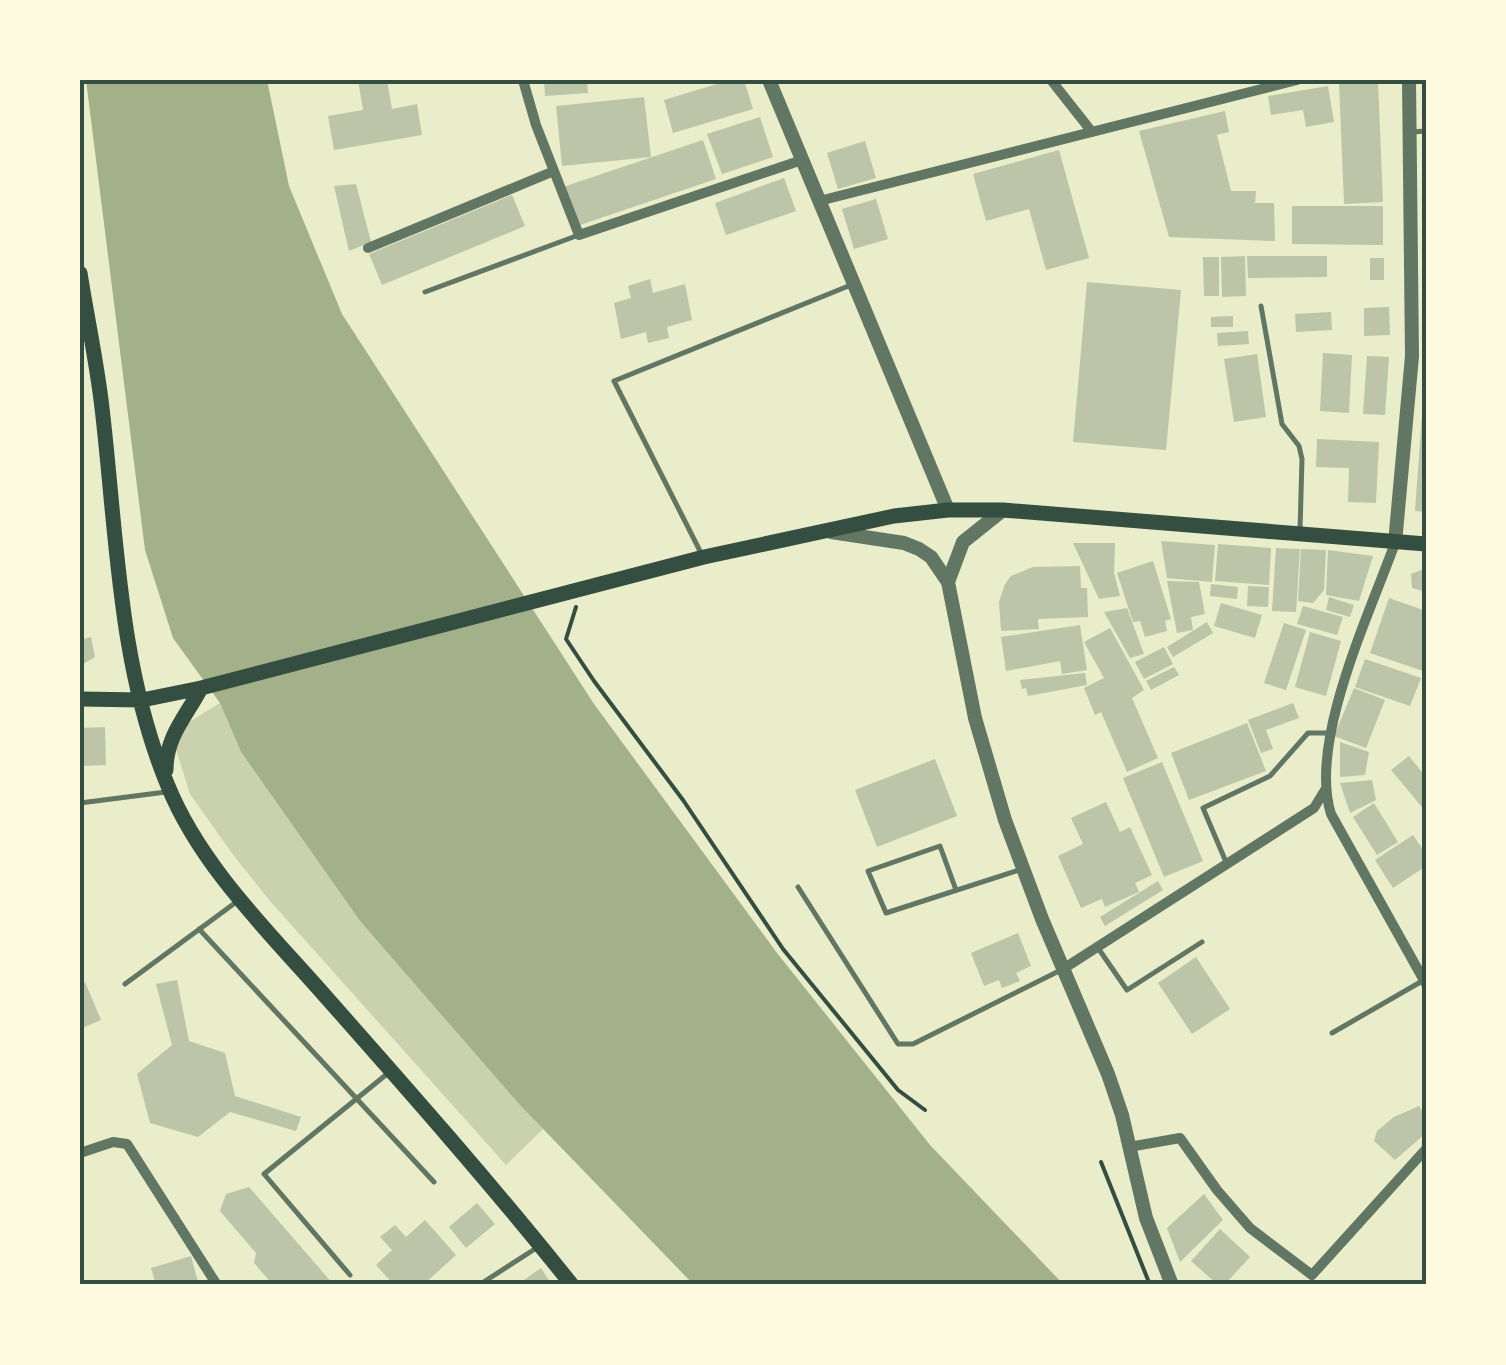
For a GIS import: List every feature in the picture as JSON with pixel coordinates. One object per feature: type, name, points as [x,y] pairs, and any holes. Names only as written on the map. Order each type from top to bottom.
[{"type":"main road","points":[[80,273],[102,406],[119,591],[142,700],[170,792],[200,844],[240,899],[477,1166],[572,1285]]},
{"type":"main road","points":[[80,699],[142,700],[201,688],[704,557],[894,516],[948,510],[1004,510],[1426,544]]},
{"type":"main road","points":[[170,792],[167,748],[201,688]]},
{"type":"street","points":[[523,80],[579,234],[802,160]]},
{"type":"street","points":[[770,80],[948,510]]},
{"type":"street","points":[[1052,80],[1092,132]]},
{"type":"street","points":[[819,201],[1297,80]]},
{"type":"street","points":[[1408,80],[1412,356],[1396,543],[1330,733],[1325,789],[1331,814],[1425,982]]},
{"type":"street","points":[[368,248],[554,171]]},
{"type":"street","points":[[948,582],[963,542],[1004,510]]},
{"type":"street","points":[[830,532],[904,542],[931,557],[948,582],[976,718],[1022,869],[1108,1074],[1146,1218],[1172,1285]]},
{"type":"street","points":[[1064,968],[1314,808],[1325,789]]},
{"type":"street","points":[[1314,808],[1331,814]]},
{"type":"street","points":[[1129,1147],[1180,1138],[1250,1228],[1312,1275],[1426,1149]]},
{"type":"street","points":[[80,1153],[120,1140],[127,1144],[216,1285]]},
{"type":"lane","points":[[1409,132],[1426,132]]},
{"type":"lane","points":[[425,292],[579,234]]},
{"type":"lane","points":[[704,557],[614,382],[854,284]]},
{"type":"lane","points":[[1260,306],[1282,424],[1302,459],[1300,534]]},
{"type":"lane","points":[[1228,866],[1203,808],[1270,776],[1308,733],[1330,733]]},
{"type":"lane","points":[[80,803],[170,792]]},
{"type":"lane","points":[[956,890],[940,846],[868,871],[886,913],[1022,869]]},
{"type":"lane","points":[[798,887],[890,1034],[903,1045],[913,1044],[1064,968]]},
{"type":"lane","points":[[124,984],[240,899]]},
{"type":"lane","points":[[199,928],[434,1182]]},
{"type":"lane","points":[[1098,948],[1127,990],[1202,942]]},
{"type":"lane","points":[[1332,1033],[1425,982]]},
{"type":"lane","points":[[350,1275],[264,1174],[391,1071]]},
{"type":"lane","points":[[479,1285],[540,1246]]},
{"type":"path","points":[[582,588],[566,638],[594,681],[683,800],[783,948],[898,1090],[926,1110]]},
{"type":"path","points":[[1101,1162],[1150,1285]]},
{"type":"shaded area","points":[[86,80],[267,80],[289,186],[342,314],[594,704],[777,953],[930,1145],[1064,1285],[694,1285],[520,1105],[360,921],[241,752],[220,703],[173,638],[145,550]]},
{"type":"shaded area","points":[[220,703],[241,752],[360,921],[543,1129],[506,1165],[270,901],[190,794],[171,733]]},
{"type":"building","points":[[358,80],[387,80],[392,109],[417,104],[422,135],[334,150],[328,116],[363,110]]},
{"type":"building","points":[[544,80],[587,80],[588,93],[545,96]]},
{"type":"building","points":[[730,80],[744,80],[753,109],[673,133],[664,100]]},
{"type":"building","points":[[1378,81],[1383,202],[1344,204],[1339,82]]},
{"type":"building","points":[[1328,86],[1334,122],[1306,127],[1303,110],[1271,115],[1268,96]]},
{"type":"building","points":[[644,97],[651,157],[562,166],[556,106]]},
{"type":"building","points":[[1225,111],[1229,132],[1217,135],[1231,191],[1256,191],[1255,203],[1274,203],[1275,241],[1169,237],[1139,131]]},
{"type":"building","points":[[760,117],[773,157],[722,174],[707,134]]},
{"type":"building","points":[[703,140],[716,179],[577,226],[563,187]]},
{"type":"building","points":[[865,141],[876,178],[838,189],[827,153]]},
{"type":"building","points":[[1059,150],[1089,258],[1046,270],[1029,209],[986,221],[973,174]]},
{"type":"building","points":[[784,178],[796,211],[726,235],[715,203]]},
{"type":"building","points":[[356,184],[371,242],[349,251],[334,186]]},
{"type":"building","points":[[512,195],[525,226],[382,285],[369,254]]},
{"type":"building","points":[[876,199],[888,239],[854,249],[842,209]]},
{"type":"building","points":[[1292,206],[1383,206],[1383,245],[1292,244]]},
{"type":"building","points":[[1245,256],[1246,296],[1222,297],[1221,257]]},
{"type":"building","points":[[1247,256],[1327,256],[1327,277],[1248,278]]},
{"type":"building","points":[[1203,257],[1219,257],[1219,296],[1204,296]]},
{"type":"building","points":[[1370,258],[1384,258],[1384,280],[1370,280]]},
{"type":"building","points":[[650,279],[653,293],[685,284],[692,320],[667,327],[669,338],[648,343],[646,332],[621,339],[614,303],[631,298],[628,286]]},
{"type":"building","points":[[1087,282],[1181,290],[1166,450],[1073,442]]},
{"type":"building","points":[[1389,307],[1390,335],[1364,336],[1364,308]]},
{"type":"building","points":[[1331,312],[1332,330],[1296,332],[1295,314]]},
{"type":"building","points":[[1233,316],[1233,327],[1211,327],[1211,317]]},
{"type":"building","points":[[1248,331],[1249,344],[1218,346],[1217,333]]},
{"type":"building","points":[[1323,353],[1352,355],[1349,413],[1320,411]]},
{"type":"building","points":[[1257,354],[1266,417],[1234,422],[1224,359]]},
{"type":"building","points":[[1367,356],[1389,357],[1385,415],[1363,414]]},
{"type":"building","points":[[1426,400],[1426,512],[1415,511]]},
{"type":"building","points":[[1317,439],[1379,442],[1376,503],[1348,502],[1349,468],[1316,467]]},
{"type":"building","points":[[1161,541],[1215,545],[1212,582],[1167,578]]},
{"type":"building","points":[[1073,543],[1115,543],[1114,573],[1120,596],[1099,599]]},
{"type":"building","points":[[1218,544],[1271,548],[1269,585],[1215,581]]},
{"type":"building","points":[[1276,548],[1300,549],[1296,612],[1272,611]]},
{"type":"building","points":[[1301,549],[1326,550],[1324,590],[1313,603],[1298,601]]},
{"type":"building","points":[[1328,550],[1373,556],[1359,601],[1326,595]]},
{"type":"building","points":[[1153,561],[1171,619],[1165,621],[1167,631],[1145,637],[1140,621],[1133,622],[1117,573]]},
{"type":"building","points":[[1080,566],[1081,588],[1087,588],[1088,617],[1038,619],[1039,629],[1001,631],[999,602],[1011,576],[1033,567]]},
{"type":"building","points":[[1426,568],[1426,592],[1412,588],[1411,574]]},
{"type":"building","points":[[1167,581],[1199,582],[1205,614],[1191,617],[1193,630],[1177,633]]},
{"type":"building","points":[[1211,584],[1238,587],[1237,599],[1210,596]]},
{"type":"building","points":[[1248,586],[1269,587],[1268,607],[1247,606]]},
{"type":"building","points":[[1329,597],[1354,605],[1350,617],[1326,610]]},
{"type":"building","points":[[1389,598],[1426,611],[1426,672],[1370,653]]},
{"type":"building","points":[[1221,603],[1262,615],[1255,638],[1214,626]]},
{"type":"building","points":[[1303,606],[1343,617],[1337,635],[1297,624]]},
{"type":"building","points":[[1127,608],[1144,654],[1130,658],[1104,612]]},
{"type":"building","points":[[1207,622],[1213,633],[1173,657],[1167,647]]},
{"type":"building","points":[[1284,623],[1306,630],[1286,690],[1264,683]]},
{"type":"building","points":[[1080,625],[1087,670],[1062,674],[1060,661],[1006,671],[1001,637]]},
{"type":"building","points":[[1110,628],[1144,690],[1132,698],[1158,758],[1127,772],[1101,712],[1095,715],[1084,688],[1104,678],[1084,642]]},
{"type":"building","points":[[1310,632],[1341,641],[1326,696],[1295,687]]},
{"type":"building","points":[[91,637],[95,657],[80,666],[80,640]]},
{"type":"building","points":[[1164,647],[1173,664],[1144,679],[1135,662]]},
{"type":"building","points":[[1365,659],[1421,678],[1410,706],[1355,687]]},
{"type":"building","points":[[1174,667],[1179,675],[1151,690],[1146,681]]},
{"type":"building","points":[[1085,673],[1087,685],[1028,696],[1020,680]]},
{"type":"building","points":[[1354,688],[1385,700],[1366,748],[1334,736]]},
{"type":"building","points":[[1293,703],[1299,718],[1266,730],[1273,749],[1261,753],[1248,720]]},
{"type":"building","points":[[1247,723],[1266,771],[1189,800],[1171,753]]},
{"type":"building","points":[[105,727],[106,765],[80,766],[80,728]]},
{"type":"building","points":[[1340,742],[1369,752],[1365,775],[1340,777]]},
{"type":"building","points":[[1409,756],[1426,777],[1426,812],[1391,770]]},
{"type":"building","points":[[935,759],[957,816],[877,847],[855,790]]},
{"type":"building","points":[[1162,762],[1203,861],[1164,877],[1123,778]]},
{"type":"building","points":[[1372,780],[1376,800],[1350,813],[1340,783]]},
{"type":"building","points":[[1106,802],[1120,832],[1130,827],[1152,875],[1135,883],[1139,892],[1105,907],[1102,899],[1081,908],[1058,856],[1083,844],[1071,818]]},
{"type":"building","points":[[1374,803],[1398,842],[1377,855],[1353,817]]},
{"type":"building","points":[[1413,835],[1426,854],[1426,866],[1393,888],[1375,860]]},
{"type":"building","points":[[1158,881],[1163,890],[1105,926],[1100,917]]},
{"type":"building","points":[[1018,933],[1031,966],[1016,973],[1020,981],[1002,988],[999,980],[984,986],[971,953]]},
{"type":"building","points":[[1196,957],[1230,1009],[1192,1034],[1158,983]]},
{"type":"building","points":[[177,980],[189,1041],[225,1053],[235,1096],[301,1117],[296,1131],[230,1112],[198,1137],[150,1123],[137,1074],[172,1045],[156,984]]},
{"type":"building","points":[[85,982],[101,1020],[80,1029],[80,984]]},
{"type":"building","points":[[1419,1106],[1426,1117],[1426,1133],[1395,1160],[1374,1141],[1377,1131],[1394,1117]]},
{"type":"building","points":[[249,1187],[334,1285],[273,1285],[254,1263],[256,1253],[220,1211],[226,1194]]},
{"type":"building","points":[[1204,1194],[1223,1220],[1180,1262],[1167,1228]]},
{"type":"building","points":[[477,1203],[495,1224],[466,1248],[449,1227]]},
{"type":"building","points":[[425,1220],[456,1255],[423,1285],[394,1285],[376,1265],[392,1250],[380,1237],[395,1225],[406,1237]]},
{"type":"building","points":[[1220,1229],[1250,1257],[1224,1285],[1218,1285],[1191,1261]]},
{"type":"building","points":[[191,1256],[198,1282],[156,1285],[151,1268]]},
{"type":"building","points":[[541,1268],[552,1285],[517,1285]]}]
